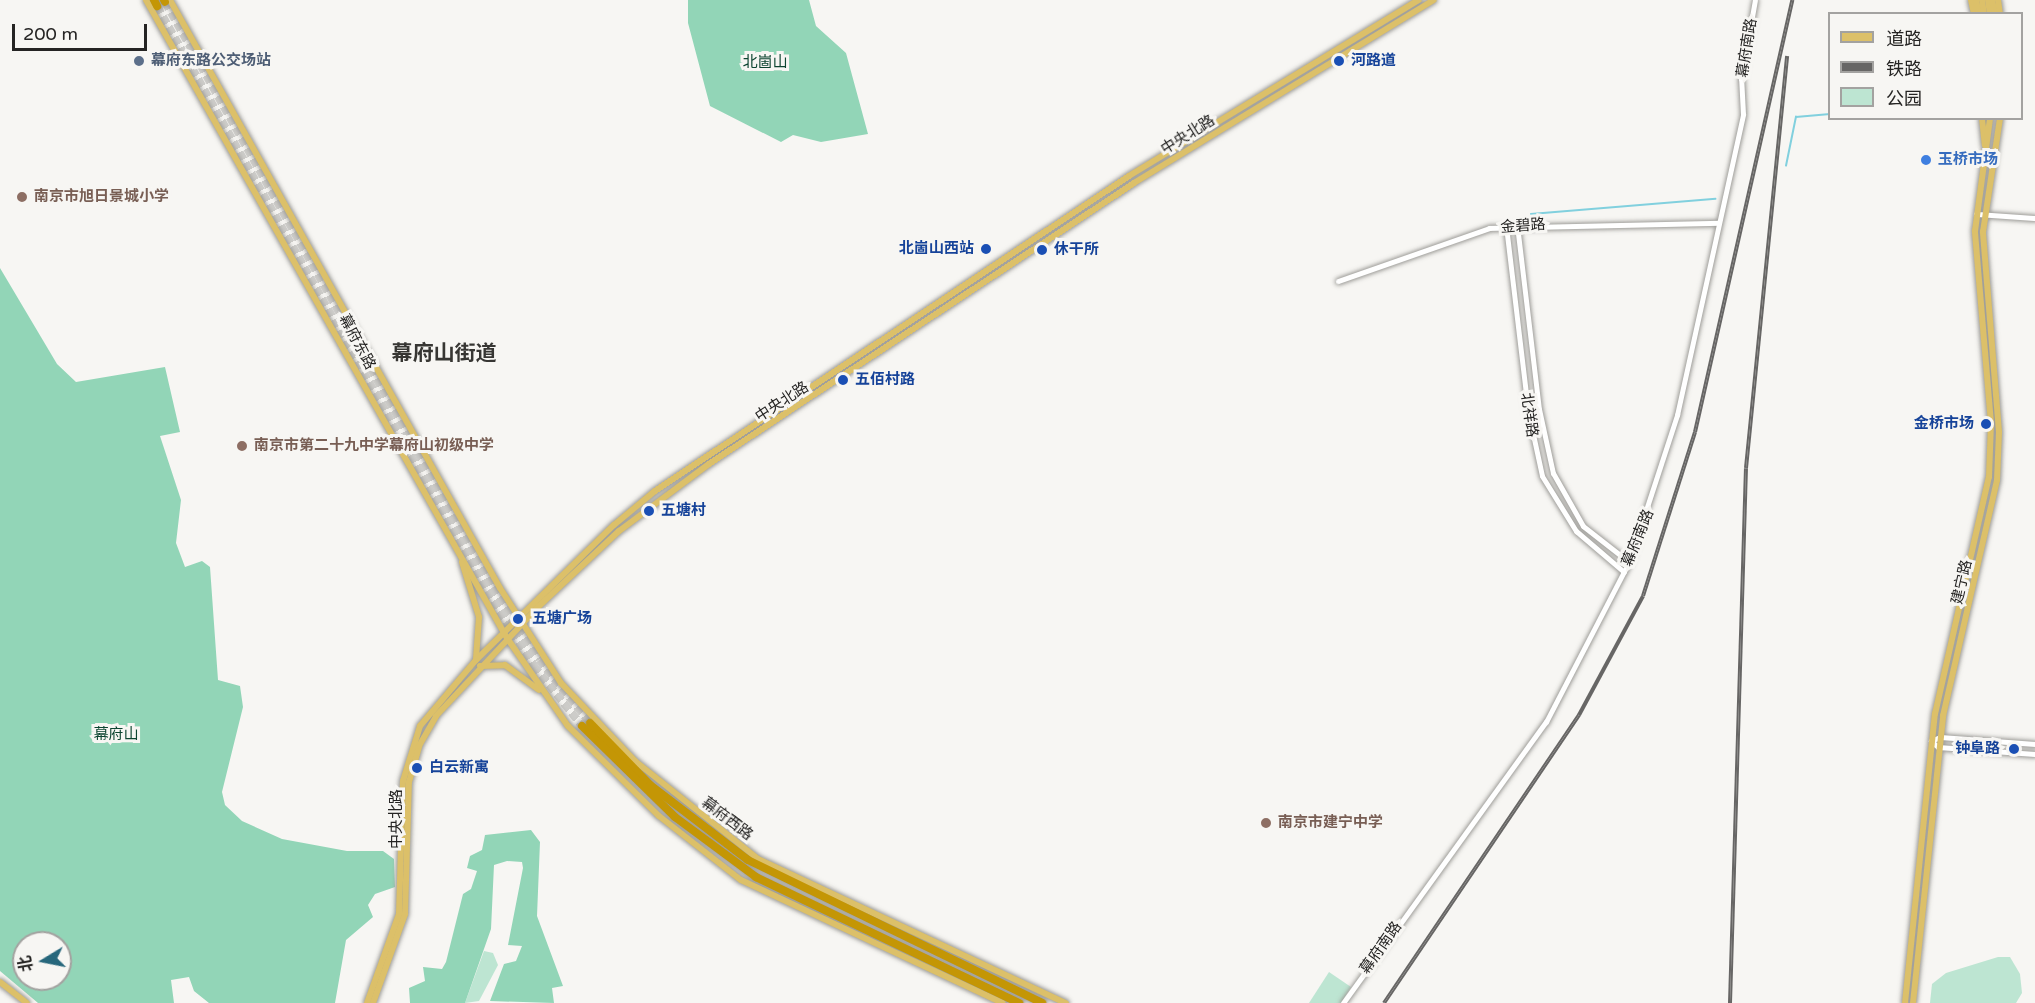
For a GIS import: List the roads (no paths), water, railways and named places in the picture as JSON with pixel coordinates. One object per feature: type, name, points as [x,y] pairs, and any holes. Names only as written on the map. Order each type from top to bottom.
[{"type":"highway","name":"幕府西路","points":[[1019,1003],[756,877],[667,810],[586,724],[650,785],[748,860],[1042,1003]]},
{"type":"main road","name":"幕府东路","points":[[146,0],[506,635],[546,696]]},
{"type":"main road","name":"中央北路","points":[[367,1003],[399,914],[403,781],[412,742],[430,712],[519,621],[655,491],[1129,176],[1419,0]]},
{"type":"main road","name":"中央北路","points":[[519,621],[660,498],[1134,183],[1434,0]]},
{"type":"main road","name":"幕府东路","points":[[162,2],[472,535]]},
{"type":"main road","points":[[1982,120],[1986,154]]},
{"type":"main road","points":[[1986,154],[1990,120]]},
{"type":"main road","name":"建宁路","points":[[1913,1003],[1938,747],[1997,480],[1999,432],[1984,218],[1994,165],[1998,120]]},
{"type":"main road","name":"建宁路","points":[[1905,1003],[1931,741],[1991,461],[1976,214],[1986,154]]},
{"type":"main road","name":"幕府西路","points":[[472,535],[519,621],[561,683],[635,761],[758,859],[1066,1003]]},
{"type":"main road","points":[[460,552],[479,617],[478,663],[505,665],[546,696],[612,774],[741,880],[1002,1003]]},
{"type":"main road","name":"中央北路","points":[[373,1003],[405,914],[414,761],[436,716],[478,663]]},
{"type":"main road","points":[[0,982],[27,1003]]},
{"type":"street","name":"幕府南路","points":[[1343,1003],[1457,838],[1546,722],[1629,562],[1665,461],[1743,114],[1741,80],[1755,0]]},
{"type":"street","points":[[1976,214],[1984,218],[2035,218]]},
{"type":"street","name":"金碧路","points":[[1338,281],[1441,241],[1506,226],[1718,223]]},
{"type":"street","name":"北祥路","points":[[1517,225],[1544,446],[1568,504],[1599,542],[1629,562]]},
{"type":"street","name":"北祥路","points":[[1506,226],[1534,450],[1553,498],[1593,549],[1624,572]]},
{"type":"street","points":[[1511,267],[1516,262],[1521,266]]},
{"type":"street","points":[[1593,549],[1599,542]]},
{"type":"street","points":[[2035,744],[1940,737],[1931,741],[1938,747],[2035,754]]},
{"type":"waterway","points":[[1786,166],[1796,117],[1828,114]]},
{"type":"waterway","points":[[1531,214],[1715,199]]},
{"type":"tunnel","points":[[165,2],[493,587],[539,660],[590,723]]},
{"type":"tunnel","points":[[157,6],[487,591],[534,666],[582,726]]},
{"type":"railway","points":[[1384,1003],[1579,715],[1643,596],[1695,432],[1792,0]]},
{"type":"railway","points":[[1730,1003],[1746,468],[1787,56]]},
{"type":"place","name":"幕府东路公交场站","points":[[139,61]]},
{"type":"place","name":"河路道","points":[[1339,61]]},
{"type":"place","name":"玉桥市场","points":[[1926,160]]},
{"type":"place","name":"南京市旭日景城小学","points":[[22,197]]},
{"type":"place","name":"北崮山西站","points":[[986,249]]},
{"type":"place","name":"休干所","points":[[1042,250]]},
{"type":"place","name":"五佰村路","points":[[843,380]]},
{"type":"place","name":"金桥市场","points":[[1986,424]]},
{"type":"place","name":"南京市第二十九中学幕府山初级中学","points":[[242,446]]},
{"type":"place","name":"五塘村","points":[[649,511]]},
{"type":"place","name":"五塘广场","points":[[518,619]]},
{"type":"place","name":"钟阜路","points":[[2014,749]]},
{"type":"place","name":"白云新寓","points":[[417,768]]},
{"type":"place","name":"南京市建宁中学","points":[[1266,823]]},
{"type":"district","name":"幕府山街道","points":[[444,354]]},
{"type":"park label","name":"北崮山","points":[[765,63]]},
{"type":"park label","name":"幕府山","points":[[116,735]]}]
